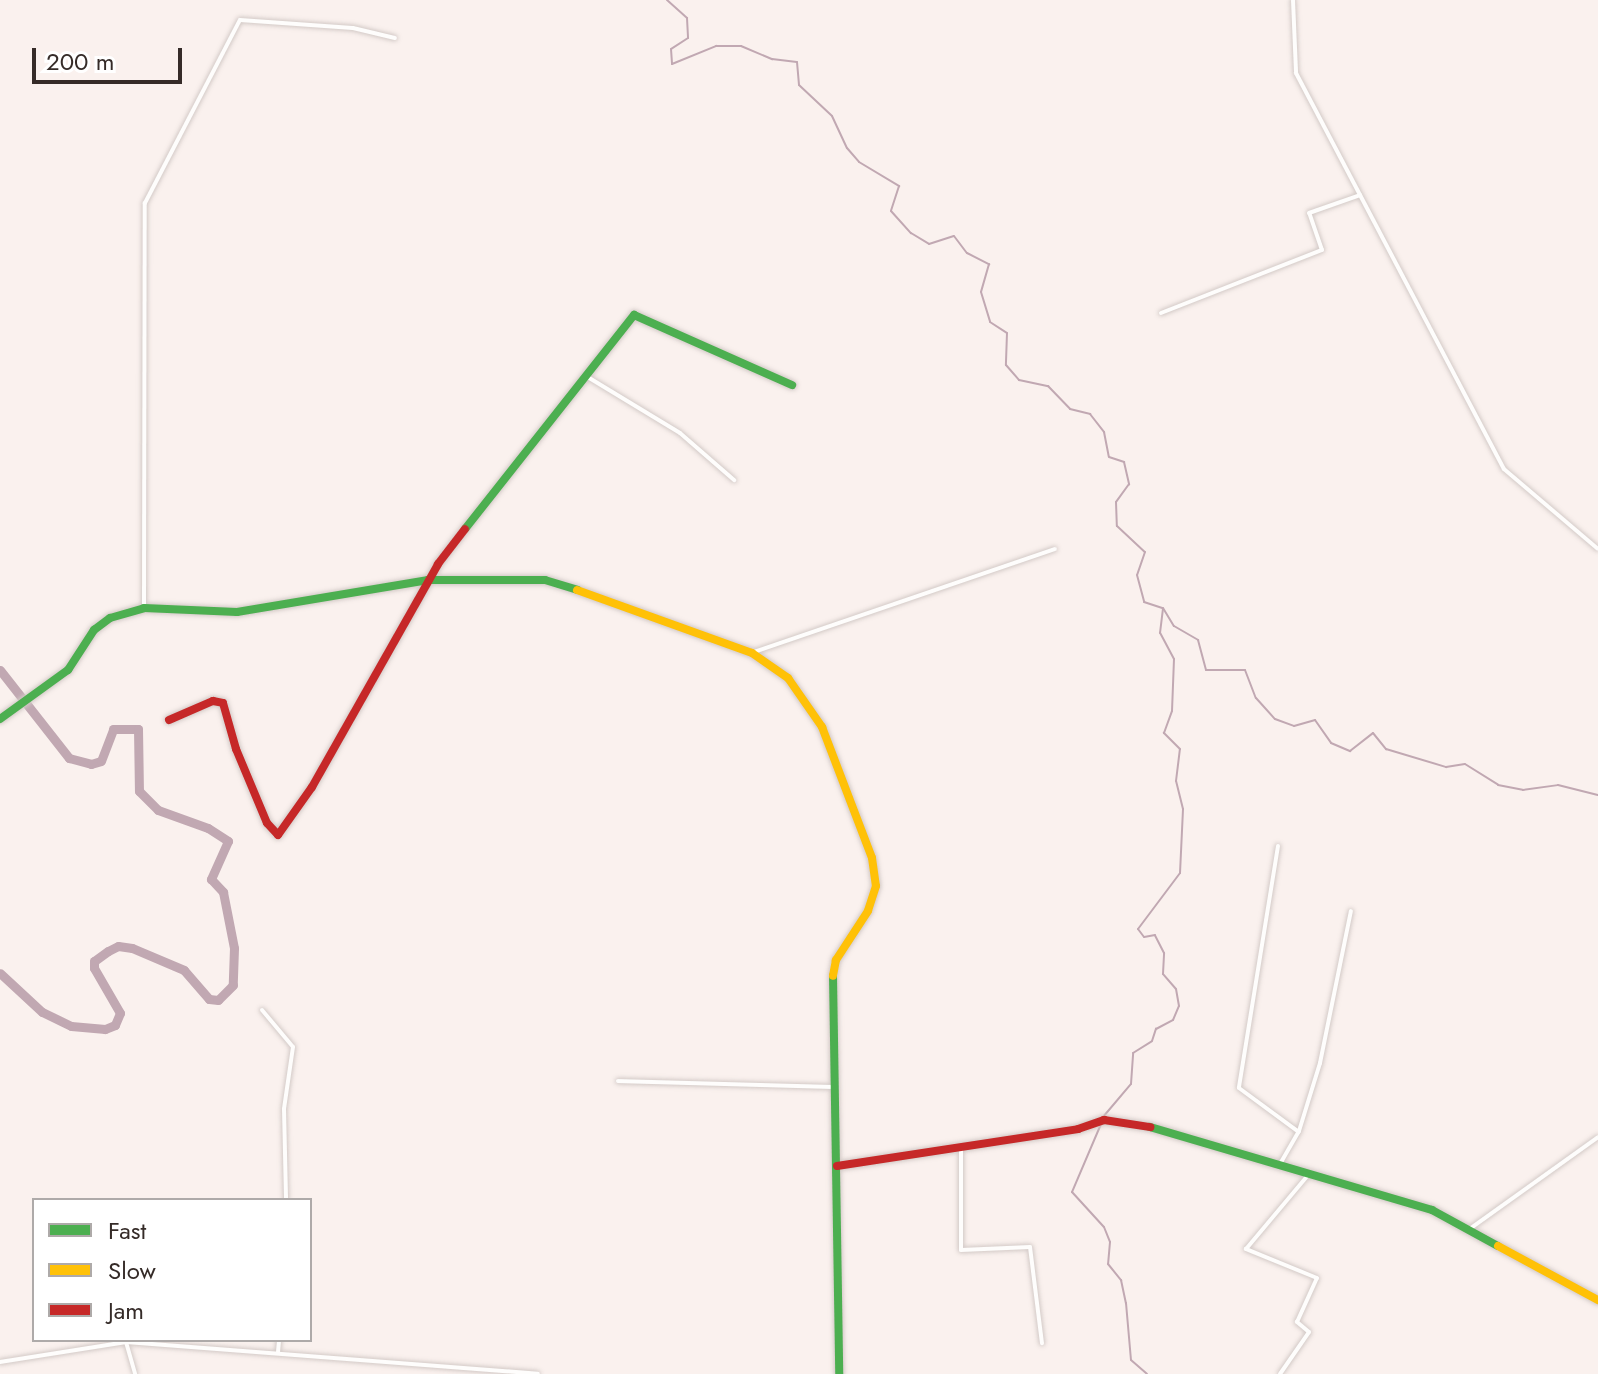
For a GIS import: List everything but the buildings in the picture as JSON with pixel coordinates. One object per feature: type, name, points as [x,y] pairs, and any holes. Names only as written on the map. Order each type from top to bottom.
[{"type":"street","points":[[1293,0],[1293,66],[1506,473],[1598,549]]},
{"type":"street","points":[[144,608],[145,203],[240,20],[353,28],[395,38]]},
{"type":"street","points":[[1161,313],[1323,249],[1309,213],[1360,195]]},
{"type":"street","points":[[169,720],[213,701],[223,703],[236,749],[267,823],[278,835],[312,787],[428,580],[638,313],[792,385]]},
{"type":"street","points":[[586,376],[680,433],[734,480]]},
{"type":"street","points":[[752,653],[1055,549]]},
{"type":"street","points":[[0,719],[71,666],[103,621],[144,608],[237,612],[428,580],[536,578],[683,624],[752,653],[805,696],[872,858],[874,899],[842,946],[831,980],[839,1374]]},
{"type":"street","points":[[1278,846],[1239,1088],[1299,1132]]},
{"type":"street","points":[[1280,1164],[1299,1132],[1320,1063],[1351,911]]},
{"type":"street","points":[[262,1010],[293,1047],[284,1109],[286,1198]]},
{"type":"street","points":[[618,1081],[833,1087]]},
{"type":"street","points":[[837,1166],[1115,1120],[1311,1172],[1432,1210],[1471,1228],[1598,1300]]},
{"type":"street","points":[[1471,1228],[1598,1137]]},
{"type":"street","points":[[961,1146],[961,1250],[1030,1247],[1042,1343]]},
{"type":"street","points":[[1280,1374],[1309,1332],[1297,1322],[1317,1278],[1246,1249],[1311,1172]]},
{"type":"street","points":[[126,1342],[135,1374]]},
{"type":"street","points":[[0,1362],[126,1342],[538,1374]]},
{"type":"street","points":[[278,1352],[279,1342]]},
{"type":"waterway","points":[[667,0],[687,18],[688,38],[671,49],[672,64],[716,46],[741,46],[772,59],[797,62],[799,85],[832,116],[847,148],[859,162],[899,186],[891,211],[911,233],[929,244],[954,236],[967,253],[989,264],[981,292],[990,322],[1007,333],[1006,365],[1019,380],[1048,386],[1070,409],[1090,414],[1104,432],[1109,457],[1124,462],[1129,484],[1116,502],[1117,526],[1145,552],[1137,575],[1144,602],[1163,608],[1174,626],[1198,640],[1206,670],[1245,670],[1256,698],[1275,719],[1294,726],[1315,720],[1331,743],[1350,751],[1373,733],[1386,749],[1446,767],[1465,764],[1498,785],[1523,790],[1558,785],[1598,795]]},
{"type":"waterway","points":[[1103,1117],[1131,1084],[1133,1053],[1152,1041],[1156,1029],[1173,1020],[1179,1006],[1176,989],[1163,974],[1164,953],[1155,935],[1144,937],[1138,929],[1180,873],[1183,809],[1176,781],[1180,749],[1164,733],[1172,711],[1174,659],[1160,633],[1163,609]]},
{"type":"waterway","points":[[0,670],[69,758],[91,764],[101,761],[113,729],[138,729],[139,791],[158,810],[208,828],[228,841],[211,879],[223,892],[234,948],[233,985],[218,1000],[209,999],[184,970],[132,948],[118,946],[108,951],[94,961],[94,968],[120,1013],[115,1025],[105,1029],[71,1026],[42,1012],[0,973]]},
{"type":"waterway","points":[[1101,1124],[1072,1192],[1104,1227],[1110,1242],[1108,1264],[1121,1280],[1126,1303],[1131,1360],[1147,1374]]},
{"type":"traffic: fast","points":[[465,529],[634,315],[792,385]]},
{"type":"traffic: fast","points":[[0,719],[68,670],[94,630],[110,618],[144,608],[237,612],[428,580],[545,580],[577,590]]},
{"type":"traffic: fast","points":[[833,976],[839,1374]]},
{"type":"traffic: fast","points":[[1150,1127],[1432,1210],[1498,1246]]},
{"type":"traffic: slow","points":[[577,590],[752,653],[788,678],[822,727],[872,858],[876,886],[868,911],[836,960],[833,976]]},
{"type":"traffic: slow","points":[[1498,1246],[1598,1300]]},
{"type":"traffic: jam","points":[[169,720],[213,701],[223,703],[236,749],[267,823],[278,835],[312,787],[438,564],[465,529]]},
{"type":"traffic: jam","points":[[837,1166],[1078,1129],[1104,1120],[1150,1127]]}]
